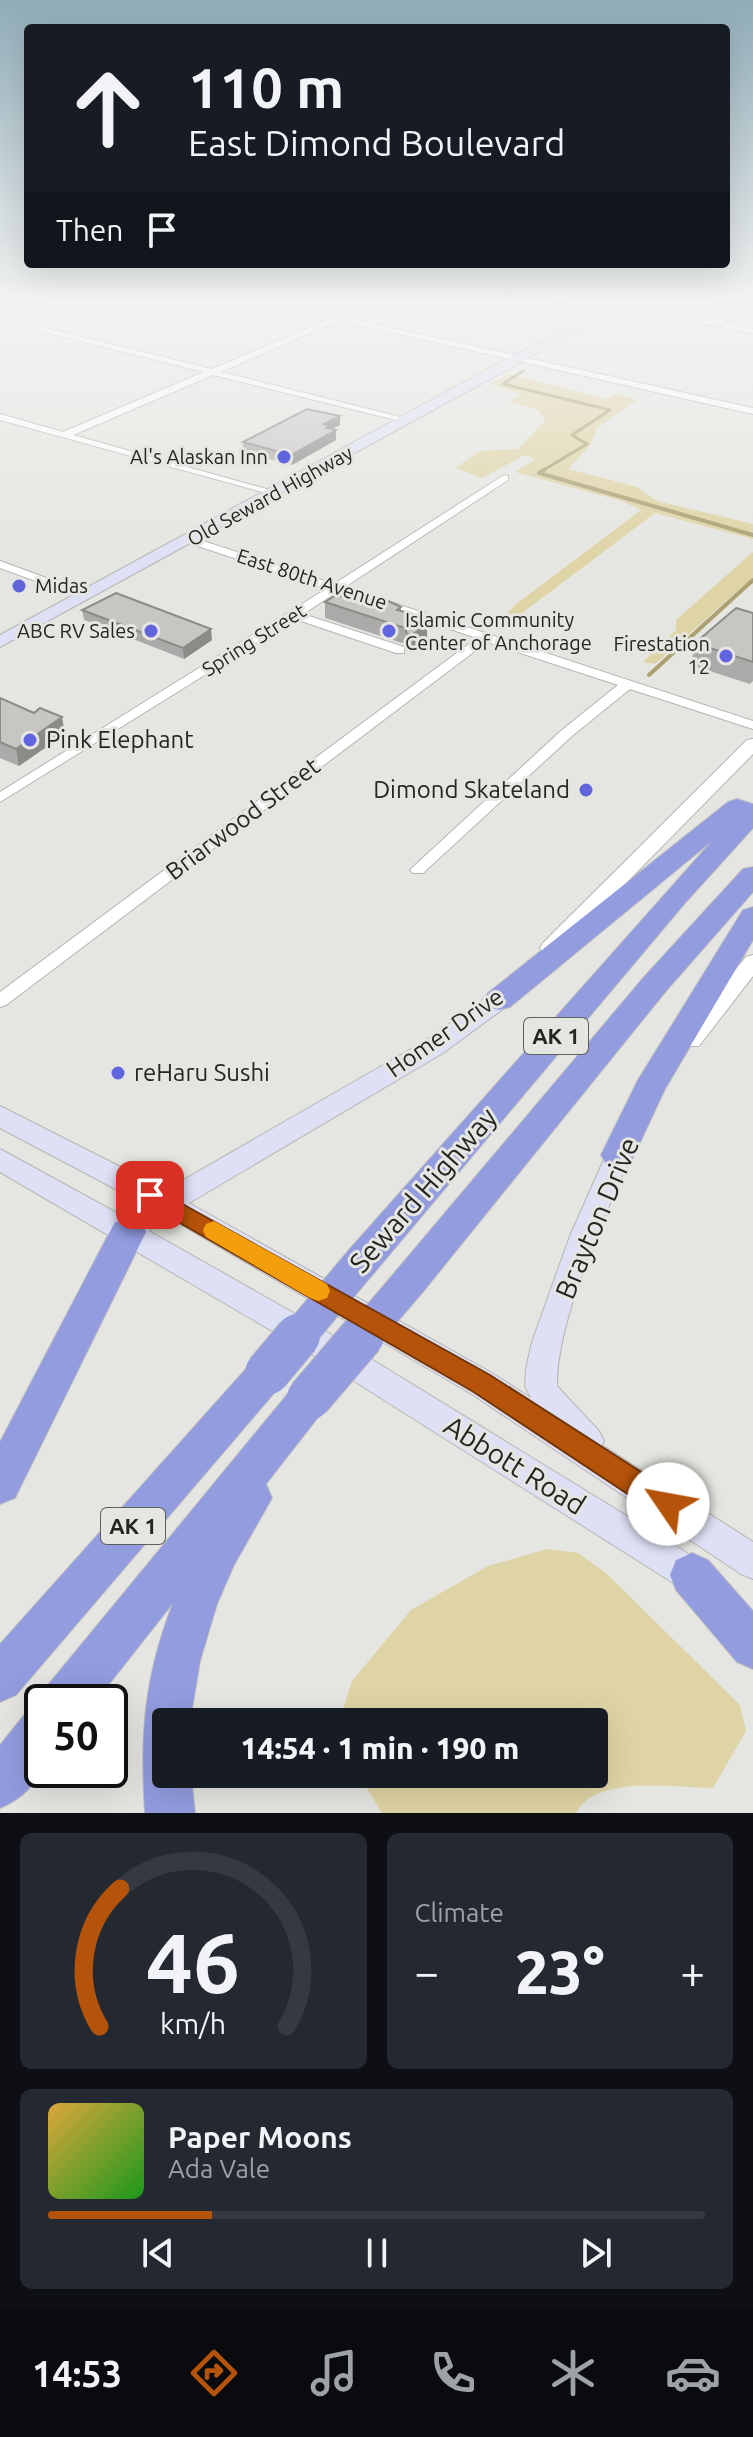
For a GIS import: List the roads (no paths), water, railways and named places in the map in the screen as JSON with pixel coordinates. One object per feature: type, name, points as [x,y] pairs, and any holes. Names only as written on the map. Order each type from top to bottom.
[{"type":"highway","points":[[499,1000],[622,904],[753,794]]},
{"type":"highway","name":"Seward Highway","points":[[0,1679],[655,921],[753,812]]},
{"type":"highway","name":"Seward Highway","points":[[315,1402],[409,1282],[637,1005],[753,875]]},
{"type":"highway","points":[[618,1155],[649,1088],[753,916]]},
{"type":"highway","points":[[0,1484],[128,1232]]},
{"type":"highway","points":[[169,1708],[180,1645],[195,1597],[212,1558],[315,1402]]},
{"type":"highway","name":"AK 1","points":[[80,1684],[315,1402]]},
{"type":"highway","points":[[692,1575],[753,1646]]},
{"type":"highway","points":[[0,1783],[24,1753]]},
{"type":"highway","points":[[168,1788],[170,1813]]},
{"type":"main road","name":"Old Seward Highway","points":[[0,642],[464,388]]},
{"type":"main road","name":"Homer Drive","points":[[128,1232],[166,1203],[434,1047],[499,1000]]},
{"type":"main road","name":"Abbott Road","points":[[0,1116],[166,1203],[481,1383],[753,1562]]},
{"type":"main road","name":"Brayton Drive","points":[[618,1155],[576,1258],[540,1379],[547,1399],[624,1476]]},
{"type":"main road","name":"Abbott Road","points":[[0,1159],[316,1341],[692,1575],[753,1617]]},
{"type":"street","points":[[64,435],[179,388]]},
{"type":"street","points":[[272,388],[405,421]]},
{"type":"street","points":[[648,388],[753,411]]},
{"type":"street","points":[[0,417],[273,494]]},
{"type":"street","name":"Spring Street","points":[[0,798],[294,615],[504,478]]},
{"type":"street","name":"East 80th Avenue","points":[[190,540],[753,725]]},
{"type":"street","points":[[0,564],[86,596]]},
{"type":"street","points":[[294,615],[400,650]]},
{"type":"street","name":"Briarwood Street","points":[[0,1001],[486,637]]},
{"type":"street","points":[[418,870],[567,733],[629,683]]},
{"type":"street","name":"Homer Drive","points":[[499,1000],[753,744]]},
{"type":"street","name":"Brayton Drive","points":[[618,1155],[691,1040],[753,962]]},
{"type":"waterway","points":[[518,388],[610,410],[572,435],[587,444],[542,471]]},
{"type":"waterway","points":[[542,471],[539,473],[753,535]]},
{"type":"waterway","points":[[649,675],[753,580]]},
{"type":"place","name":"Al's Alaskan Inn","points":[[284,457]]},
{"type":"place","name":"Midas","points":[[19,586]]},
{"type":"place","name":"ABC RV Sales","points":[[151,631]]},
{"type":"place","name":"Islamic Community Center of Anchorage","points":[[389,631]]},
{"type":"place","name":"Firestation 12","points":[[726,656]]},
{"type":"place","name":"Pink Elephant","points":[[30,740]]},
{"type":"place","name":"Dimond Skateland","points":[[586,790]]},
{"type":"place","name":"reHaru Sushi","points":[[118,1073]]}]
